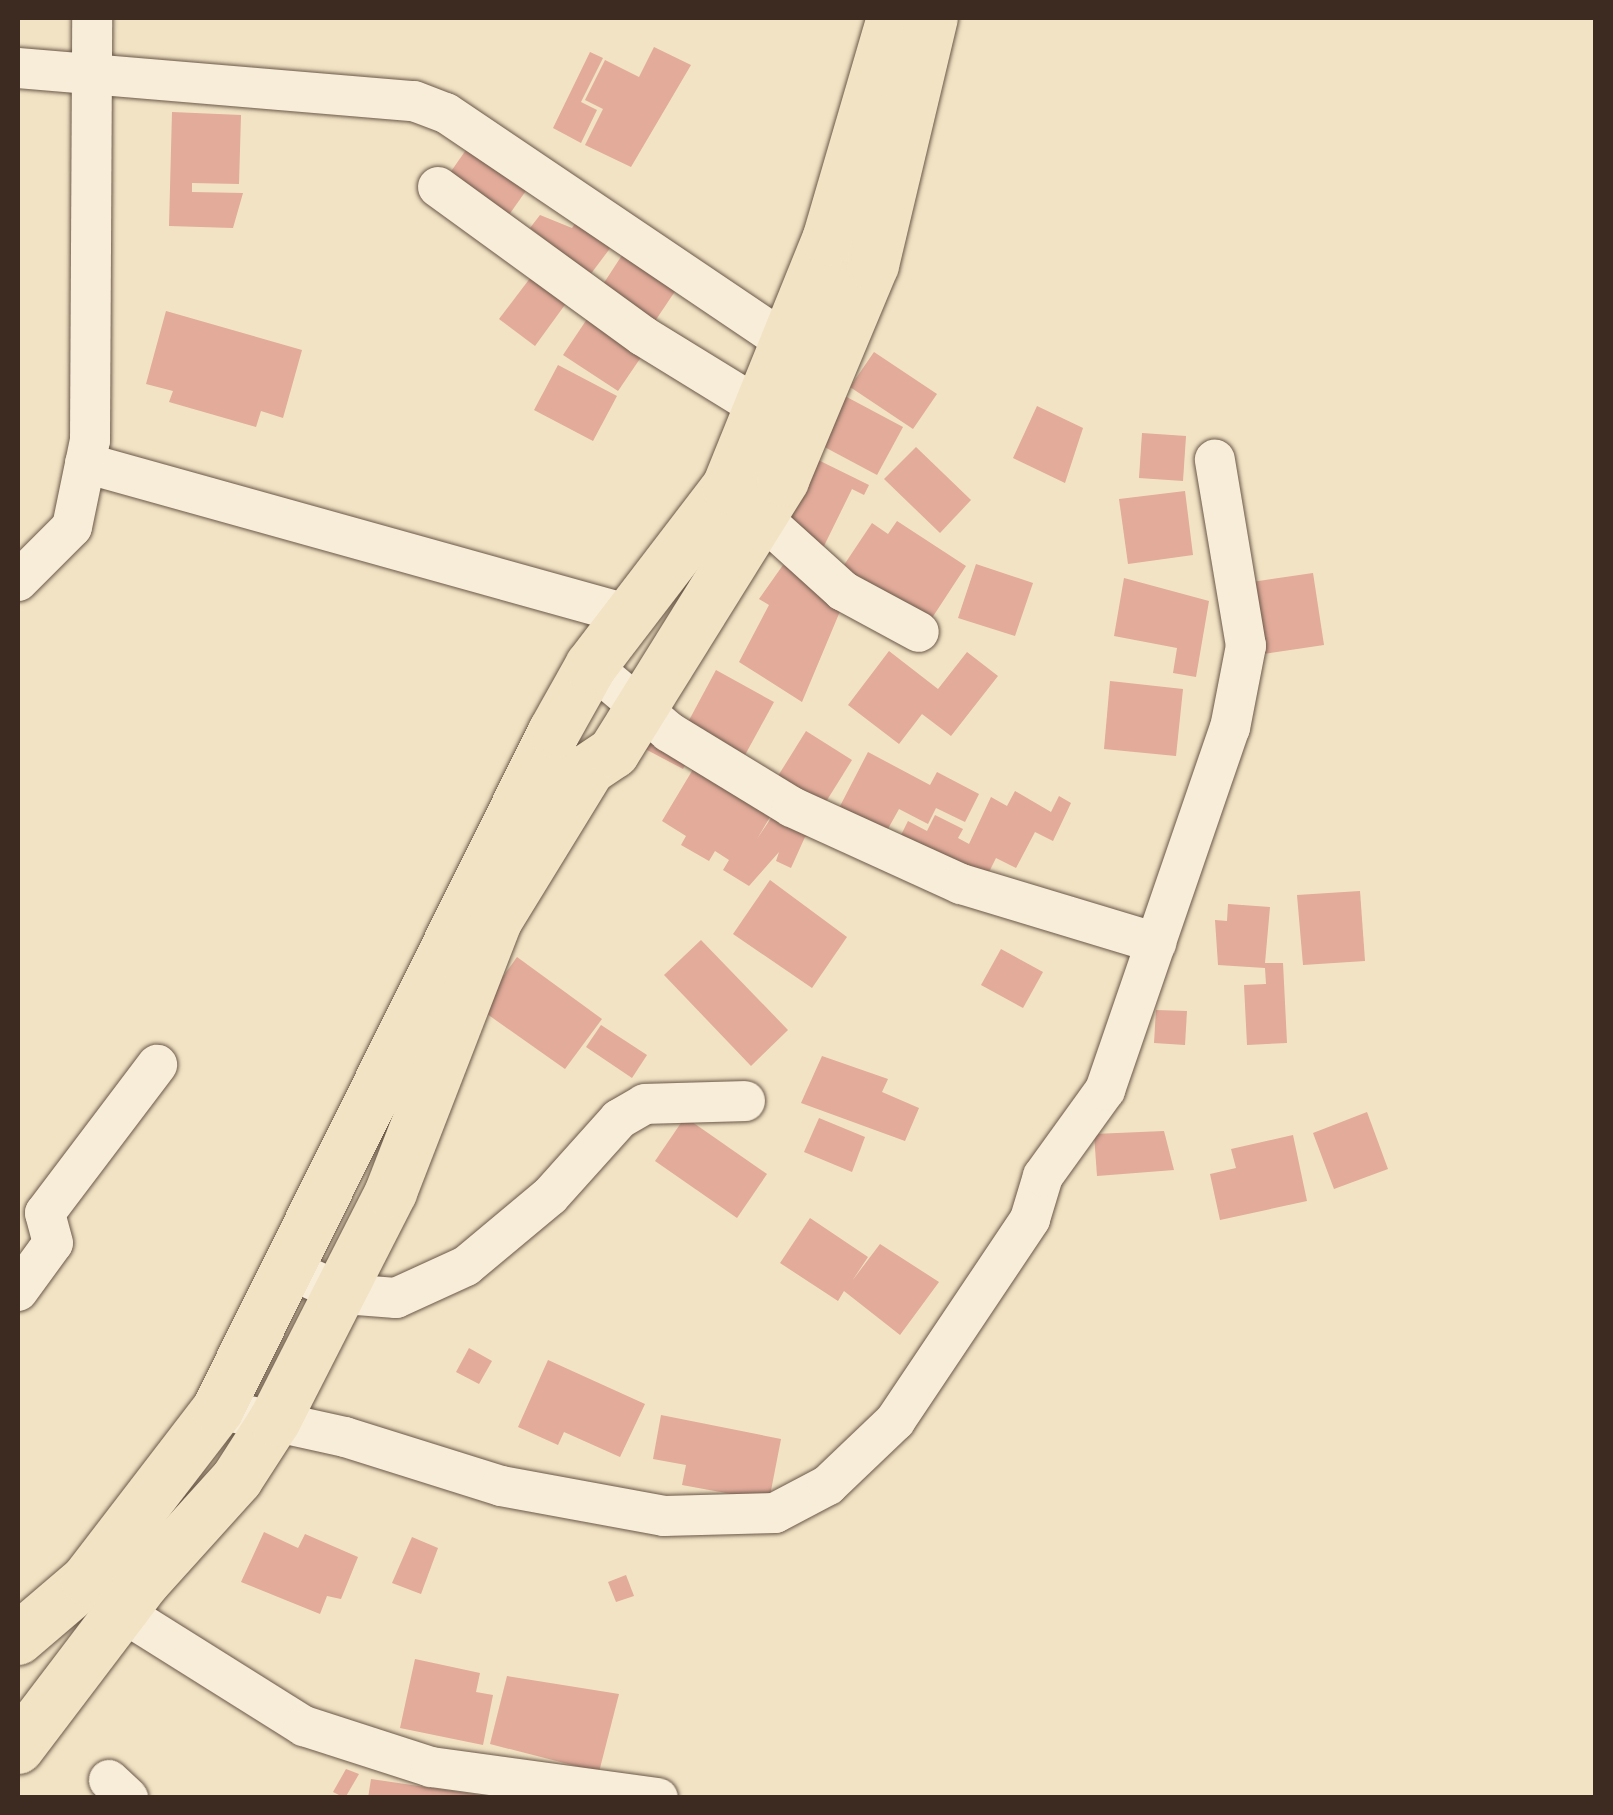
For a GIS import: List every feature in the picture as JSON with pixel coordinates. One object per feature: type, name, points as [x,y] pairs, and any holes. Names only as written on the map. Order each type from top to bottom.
[{"type":"main road","points":[[27,1718],[237,1479],[275,1420],[344,1294],[496,921],[589,769],[614,752],[640,709],[745,502],[760,408],[828,240],[893,18]]},
{"type":"main road","points":[[18,1639],[87,1580],[218,1409],[396,1060],[467,894],[591,666],[630,615],[745,502],[820,404],[873,265],[932,18]]},
{"type":"street","points":[[18,581],[72,526],[85,462],[92,18]]},
{"type":"street","points":[[18,68],[92,70],[414,102],[446,112],[786,342]]},
{"type":"street","points":[[438,188],[643,336],[760,408]]},
{"type":"street","points":[[218,1409],[275,1420],[501,1486],[664,1516],[775,1513],[828,1485],[895,1421],[1030,1220],[1043,1176],[1105,1090],[1244,673],[1215,460]]},
{"type":"street","points":[[85,462],[630,615]]},
{"type":"street","points":[[745,502],[843,590],[918,632]]},
{"type":"street","points":[[591,666],[640,709],[792,806],[961,884],[1156,943]]},
{"type":"street","points":[[18,1291],[53,1243],[44,1213],[156,1066]]},
{"type":"street","points":[[289,1269],[344,1294],[396,1298],[466,1266],[550,1196],[620,1119],[645,1104],[746,1101]]},
{"type":"street","points":[[122,1612],[304,1726],[432,1767],[657,1797]]},
{"type":"building","points":[[654,47],[691,65],[631,167],[585,145],[603,109],[585,100],[605,60],[639,77]]},
{"type":"building","points":[[590,52],[603,58],[581,102],[597,110],[581,143],[553,128]]},
{"type":"building","points":[[172,112],[241,115],[239,184],[192,183],[192,192],[243,193],[233,228],[169,226]]},
{"type":"building","points":[[475,137],[535,178],[504,222],[445,180]]},
{"type":"building","points":[[540,215],[572,228],[577,221],[611,247],[590,275],[530,228]]},
{"type":"building","points":[[630,243],[684,278],[651,327],[598,292]]},
{"type":"building","points":[[540,265],[575,291],[535,346],[499,319]]},
{"type":"building","points":[[595,307],[650,344],[618,391],[563,355]]},
{"type":"building","points":[[166,311],[302,350],[283,418],[261,411],[256,427],[169,402],[173,391],[146,384]]},
{"type":"building","points":[[874,352],[937,394],[913,429],[850,387]]},
{"type":"building","points":[[558,365],[617,396],[593,441],[534,410]]},
{"type":"building","points":[[843,395],[903,427],[877,475],[817,443]]},
{"type":"building","points":[[1037,406],[1083,428],[1065,483],[1013,458]]},
{"type":"building","points":[[1142,433],[1186,436],[1183,481],[1139,478]]},
{"type":"building","points":[[916,447],[971,500],[940,533],[884,479]]},
{"type":"building","points":[[810,456],[869,485],[864,495],[852,489],[822,550],[775,527]]},
{"type":"building","points":[[1185,491],[1193,555],[1128,564],[1119,499]]},
{"type":"building","points":[[897,521],[966,566],[932,618],[910,604],[902,616],[838,574],[872,523],[888,534]]},
{"type":"building","points":[[976,564],[1033,583],[1015,636],[958,618]]},
{"type":"building","points":[[783,565],[846,597],[802,702],[739,662],[769,605],[759,599]]},
{"type":"building","points":[[1313,573],[1324,645],[1256,655],[1245,583]]},
{"type":"building","points":[[1124,578],[1209,601],[1196,677],[1173,673],[1177,648],[1114,636]]},
{"type":"building","points":[[889,651],[938,689],[967,652],[998,676],[951,736],[922,714],[899,744],[848,705]]},
{"type":"building","points":[[716,670],[774,702],[745,755],[687,724]]},
{"type":"building","points":[[1110,681],[1183,689],[1176,756],[1104,749]]},
{"type":"building","points":[[640,725],[691,754],[683,769],[632,742]]},
{"type":"building","points":[[806,731],[852,760],[819,813],[773,784]]},
{"type":"building","points":[[868,752],[930,785],[937,772],[979,794],[965,822],[936,808],[928,824],[899,809],[884,836],[837,812]]},
{"type":"building","points":[[698,761],[776,807],[757,839],[775,812],[815,835],[805,837],[791,868],[776,861],[779,852],[749,886],[723,870],[729,860],[715,851],[709,861],[681,845],[686,836],[662,821]]},
{"type":"building","points":[[1015,791],[1051,812],[1059,796],[1071,803],[1053,841],[1035,832],[1016,868],[996,858],[983,884],[898,841],[908,821],[927,831],[935,815],[963,829],[958,838],[969,844],[991,797],[1007,806]]},
{"type":"building","points":[[770,880],[847,937],[812,988],[733,934]]},
{"type":"building","points":[[1360,891],[1365,961],[1303,965],[1297,895]]},
{"type":"building","points":[[1228,904],[1270,907],[1265,963],[1283,963],[1287,1043],[1247,1045],[1244,985],[1266,984],[1265,968],[1218,965],[1215,920],[1227,921]]},
{"type":"building","points":[[701,940],[788,1030],[751,1066],[664,975]]},
{"type":"building","points":[[1001,949],[1043,972],[1023,1008],[981,985]]},
{"type":"building","points":[[517,957],[602,1019],[565,1069],[480,1009]]},
{"type":"building","points":[[1156,1010],[1187,1011],[1185,1045],[1154,1043]]},
{"type":"building","points":[[601,1025],[647,1055],[632,1078],[586,1047]]},
{"type":"building","points":[[822,1056],[888,1079],[882,1092],[919,1108],[905,1141],[801,1103]]},
{"type":"building","points":[[1367,1112],[1388,1169],[1334,1189],[1313,1133]]},
{"type":"building","points":[[685,1117],[767,1174],[737,1218],[655,1161]]},
{"type":"building","points":[[819,1118],[865,1137],[852,1172],[804,1152]]},
{"type":"building","points":[[1164,1131],[1174,1170],[1097,1176],[1094,1134]]},
{"type":"building","points":[[1293,1135],[1307,1201],[1220,1220],[1210,1174],[1236,1168],[1231,1149]]},
{"type":"building","points":[[810,1218],[868,1257],[852,1281],[880,1244],[939,1282],[900,1335],[844,1291],[838,1301],[780,1263]]},
{"type":"building","points":[[469,1348],[492,1361],[479,1384],[456,1372]]},
{"type":"building","points":[[548,1360],[645,1404],[620,1457],[564,1432],[558,1445],[518,1427]]},
{"type":"building","points":[[661,1415],[781,1439],[769,1501],[682,1485],[686,1465],[653,1459]]},
{"type":"building","points":[[264,1532],[298,1548],[305,1534],[358,1557],[341,1599],[327,1596],[320,1614],[241,1582]]},
{"type":"building","points":[[412,1537],[438,1548],[421,1594],[392,1583]]},
{"type":"building","points":[[626,1575],[634,1596],[616,1602],[608,1582]]},
{"type":"building","points":[[415,1659],[480,1673],[476,1692],[493,1695],[483,1745],[400,1728]]},
{"type":"building","points":[[507,1676],[619,1694],[599,1772],[490,1744]]},
{"type":"building","points":[[346,1769],[359,1774],[345,1798],[333,1792]]},
{"type":"building","points":[[371,1779],[480,1795],[480,1798],[368,1798]]}]
